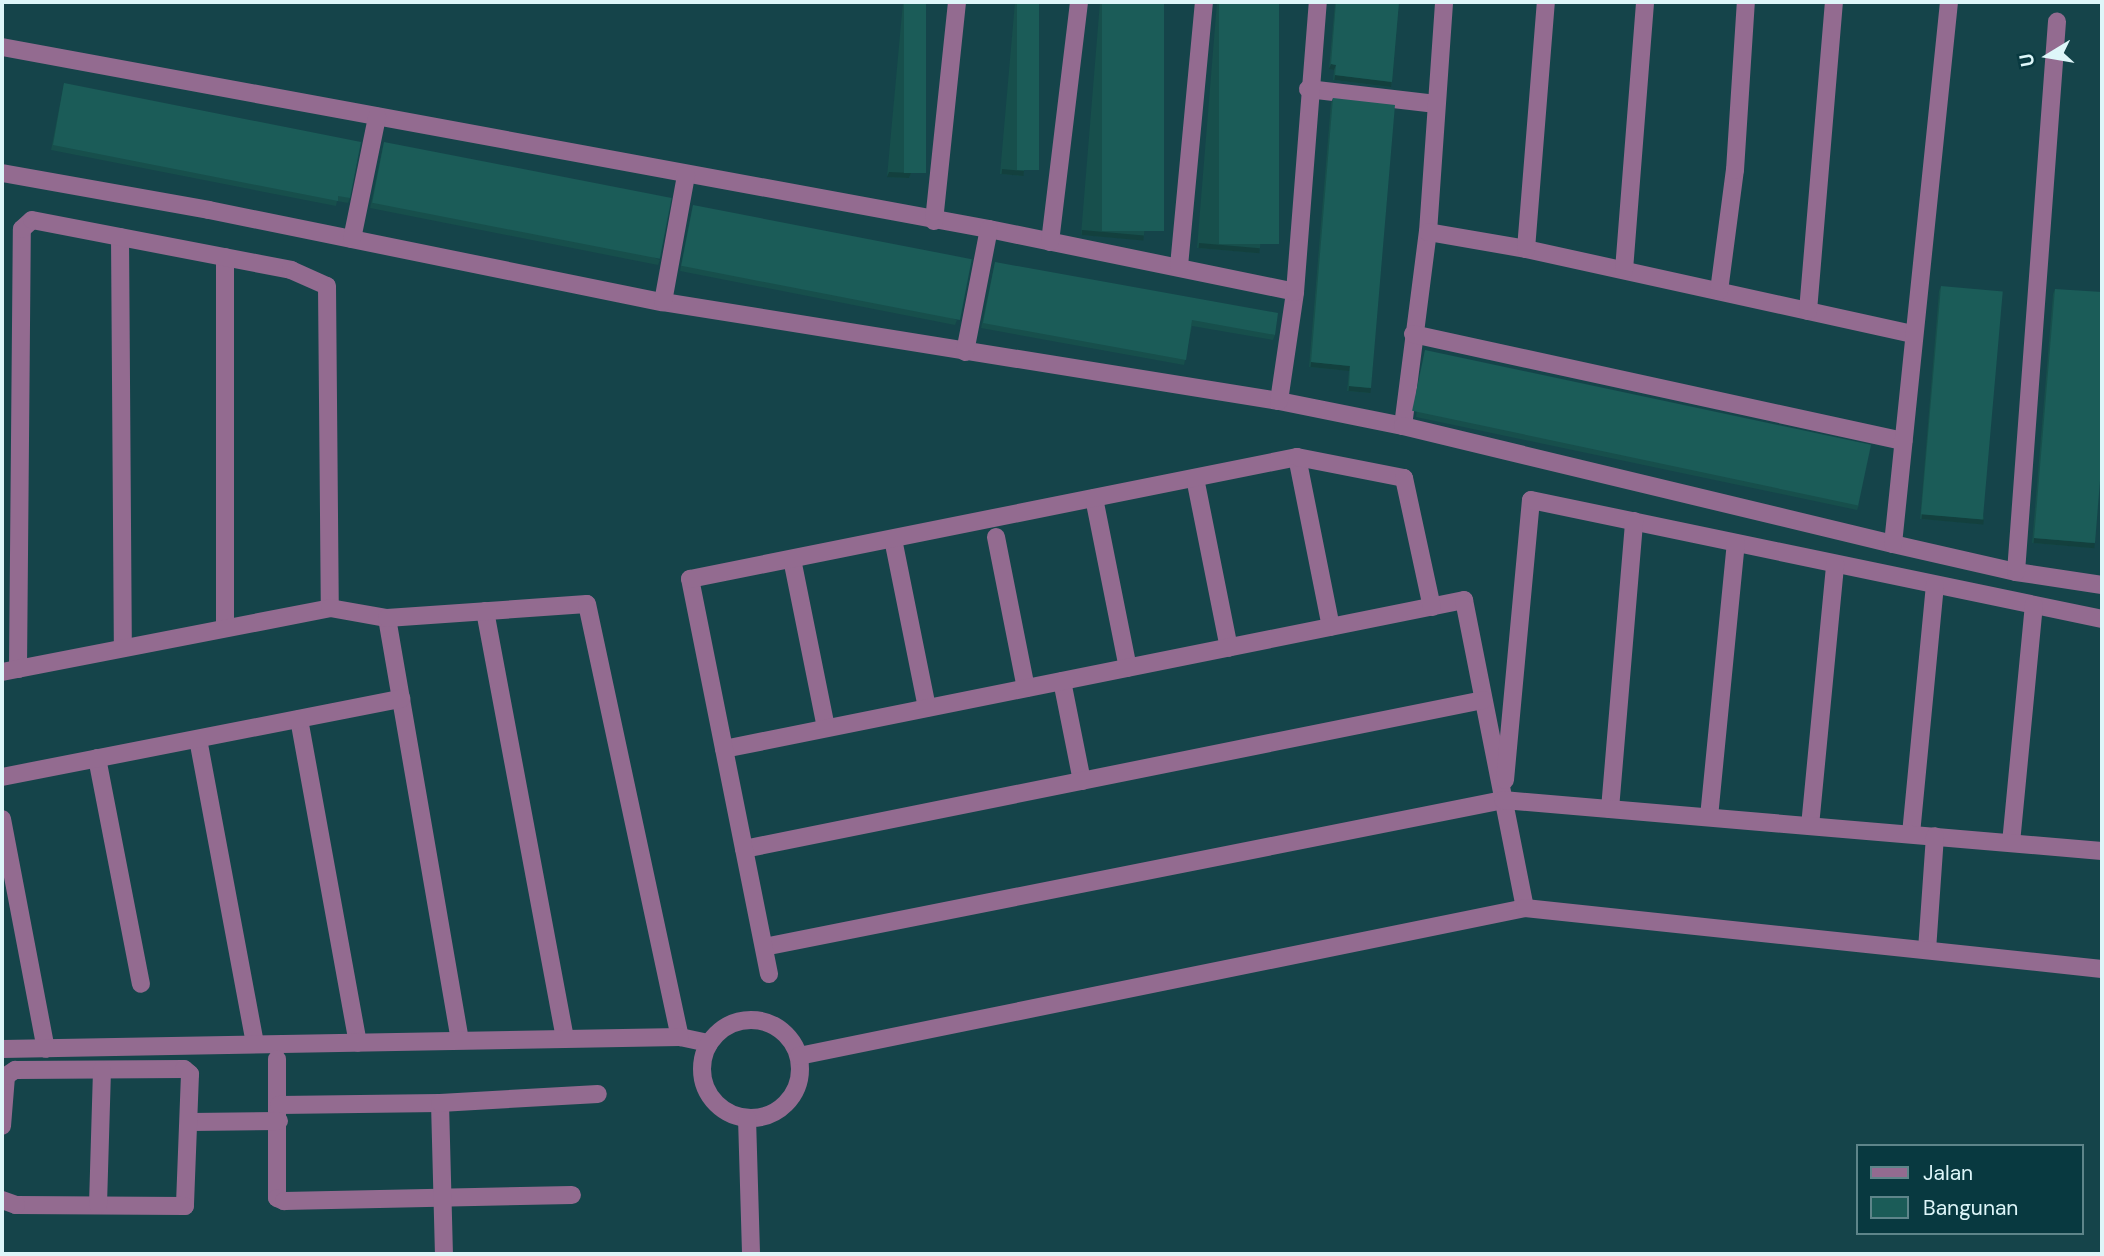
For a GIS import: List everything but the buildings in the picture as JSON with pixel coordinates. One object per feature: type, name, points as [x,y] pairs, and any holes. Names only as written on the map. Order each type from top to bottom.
[{"type":"street","points":[[934,221],[957,2]]},
{"type":"street","points":[[1050,242],[1079,2]]},
{"type":"street","points":[[1180,266],[1204,2]]},
{"type":"street","points":[[1279,401],[1295,292],[1308,89],[1318,2]]},
{"type":"street","points":[[1403,426],[1427,232],[1444,2]]},
{"type":"street","points":[[1526,249],[1546,2]]},
{"type":"street","points":[[1624,270],[1645,2]]},
{"type":"street","points":[[1719,291],[1735,170],[1746,2]]},
{"type":"street","points":[[1808,311],[1834,2]]},
{"type":"street","points":[[1893,544],[1949,2]]},
{"type":"street","points":[[2016,572],[2057,22]]},
{"type":"street","points":[[2,47],[934,221],[989,229],[1180,266],[1295,292]]},
{"type":"street","points":[[1308,89],[1436,104]]},
{"type":"street","points":[[352,239],[377,117]]},
{"type":"street","points":[[2,173],[352,239],[663,302],[1279,401],[1403,426],[2016,572],[2102,585]]},
{"type":"street","points":[[663,302],[686,175]]},
{"type":"street","points":[[330,608],[327,286],[290,270],[32,220],[22,229],[10,671],[330,608],[387,618],[587,604],[680,1037]]},
{"type":"street","points":[[965,352],[989,229]]},
{"type":"street","points":[[1427,232],[1526,249],[1914,334]]},
{"type":"street","points":[[120,237],[123,648]]},
{"type":"street","points":[[225,257],[225,628]]},
{"type":"street","points":[[1413,334],[1903,441]]},
{"type":"street","points":[[1297,457],[1331,627]]},
{"type":"street","points":[[769,974],[690,579],[1297,457],[1404,478],[1432,607]]},
{"type":"street","points":[[1195,478],[1229,648]]},
{"type":"street","points":[[1094,498],[1128,668]]},
{"type":"street","points":[[1503,800],[1531,500],[2102,619]]},
{"type":"street","points":[[1610,809],[1634,522]]},
{"type":"street","points":[[996,537],[1026,688]]},
{"type":"street","points":[[893,539],[927,708]]},
{"type":"street","points":[[1709,817],[1736,543]]},
{"type":"street","points":[[792,559],[826,728]]},
{"type":"street","points":[[1810,826],[1835,564]]},
{"type":"street","points":[[1911,834],[1935,585]]},
{"type":"street","points":[[724,749],[1464,600],[1525,908]]},
{"type":"street","points":[[2011,843],[2034,605]]},
{"type":"street","points":[[485,611],[565,1039]]},
{"type":"street","points":[[387,618],[460,1041]]},
{"type":"street","points":[[1062,681],[1082,781]]},
{"type":"street","points":[[2,777],[401,699]]},
{"type":"street","points":[[744,849],[1483,700]]},
{"type":"street","points":[[299,719],[358,1043]]},
{"type":"street","points":[[198,738],[256,1044]]},
{"type":"street","points":[[97,758],[141,984]]},
{"type":"street","points":[[764,947],[1503,800],[2102,851]]},
{"type":"street","points":[[2,819],[46,1049]]},
{"type":"street","points":[[1927,950],[1935,836]]},
{"type":"street","points":[[799,1056],[1525,908],[2102,968]]},
{"type":"street","points":[[758,1020],[784,1032],[799,1056],[800,1070],[793,1096],[773,1113],[747,1118],[721,1107],[704,1084],[703,1063],[709,1043],[730,1024],[758,1020]]},
{"type":"street","points":[[2,1049],[680,1037],[709,1043]]},
{"type":"street","points":[[277,1059],[277,1198],[284,1201],[572,1195]]},
{"type":"street","points":[[98,1205],[102,1070]]},
{"type":"street","points":[[2,1141],[8,1072],[187,1071],[191,1122],[185,1206],[16,1205],[2,1200]]},
{"type":"street","points":[[191,1122],[279,1113],[598,1094]]},
{"type":"street","points":[[440,1103],[444,1254]]},
{"type":"street","points":[[747,1118],[751,1254]]}]
